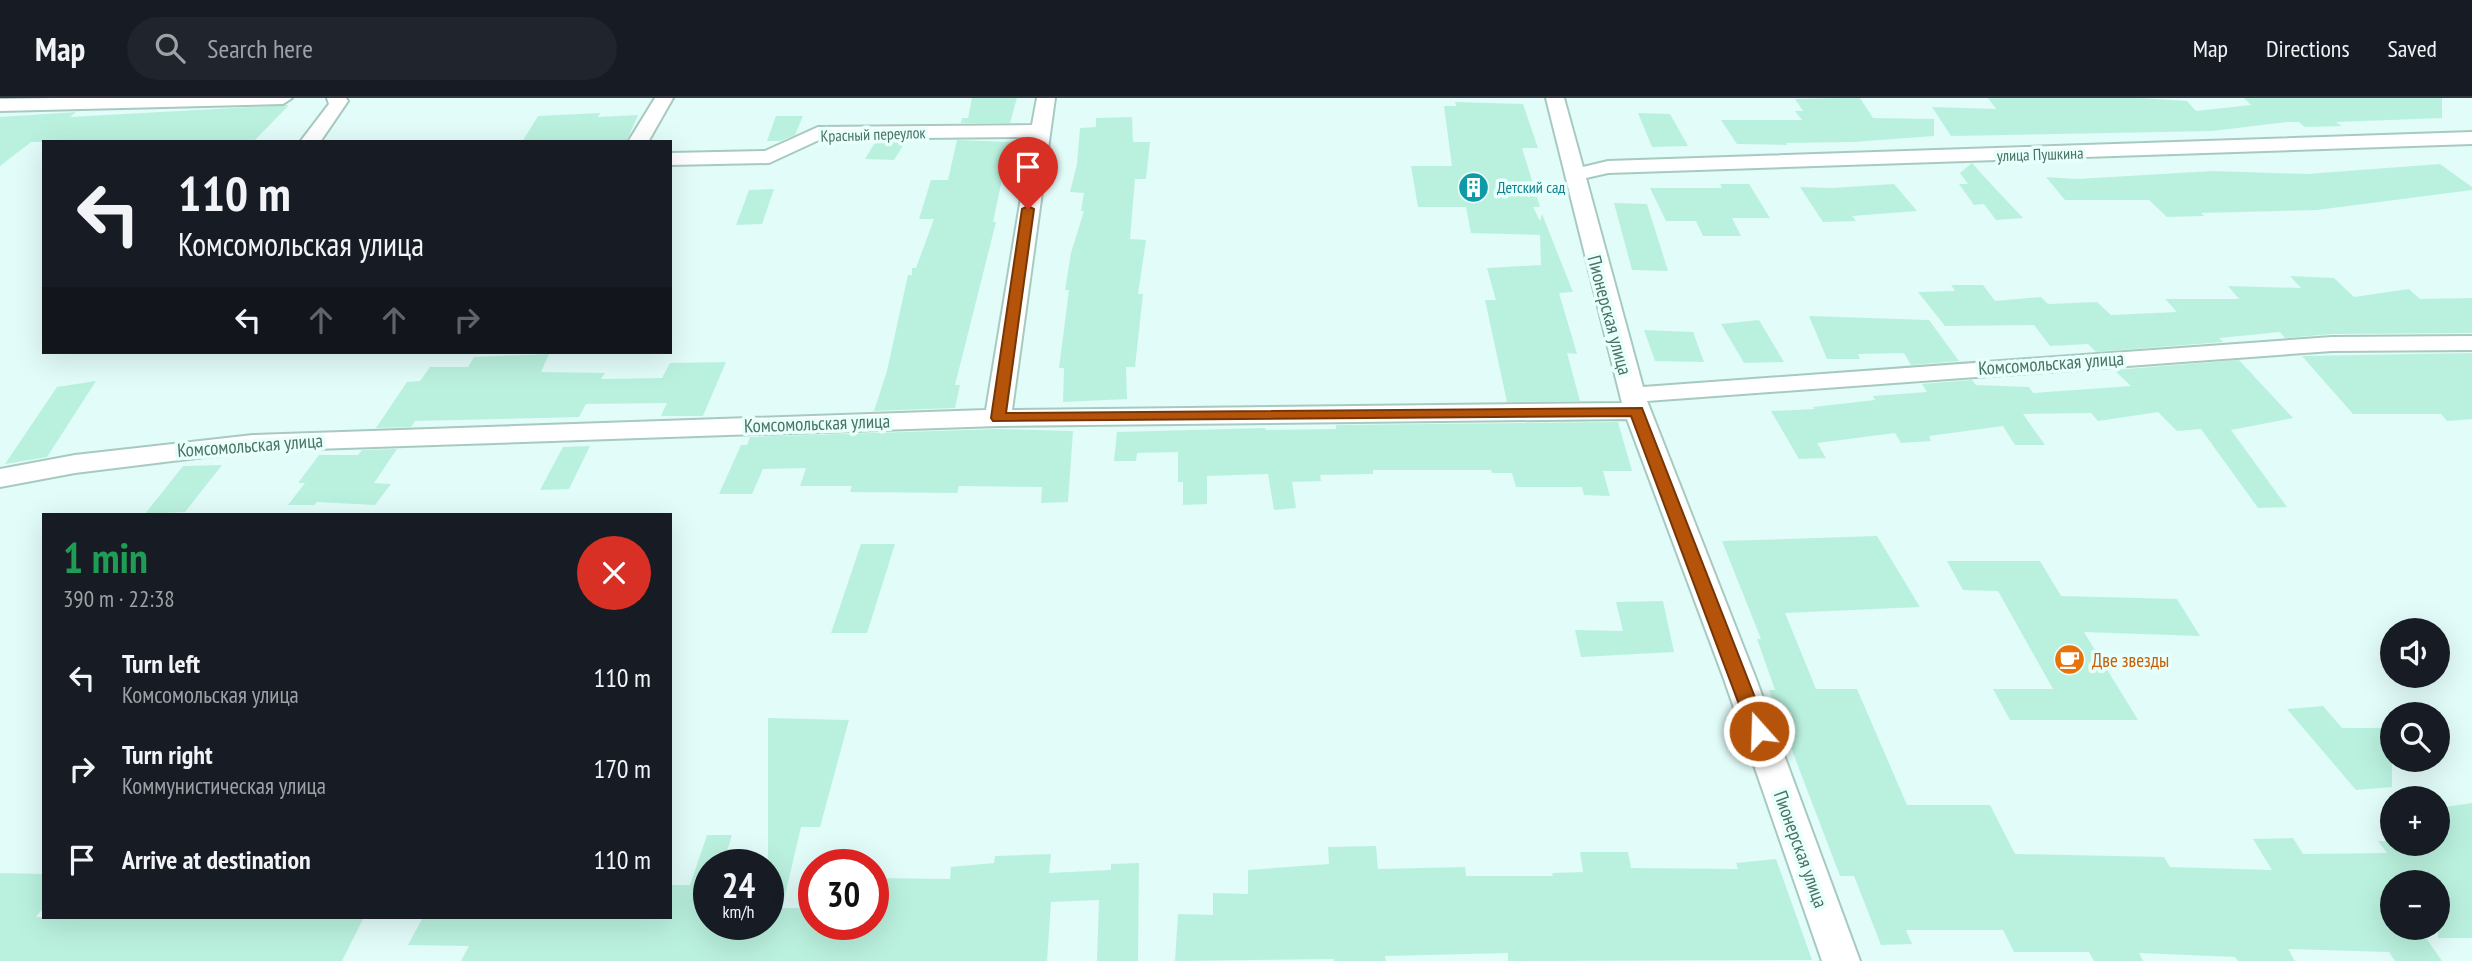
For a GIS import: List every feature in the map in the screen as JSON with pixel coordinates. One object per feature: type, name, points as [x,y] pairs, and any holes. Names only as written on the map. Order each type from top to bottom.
[{"type":"street","points":[[0,105],[283,98]]},
{"type":"street","points":[[312,140],[338,105],[336,98]]},
{"type":"street","points":[[639,140],[664,98]]},
{"type":"street","points":[[998,418],[1046,98]]},
{"type":"street","name":"Пионерская улица","points":[[1555,98],[1634,403],[1736,667],[1841,961]]},
{"type":"street","name":"Красный переулок","points":[[672,159],[769,158],[818,133],[1039,131]]},
{"type":"street","name":"улица Пушкина","points":[[1571,164],[1608,167],[2472,138]]},
{"type":"street","name":"Комсомольская улица","points":[[0,478],[75,464],[253,443],[998,418],[1634,403],[2332,344],[2472,343]]},
{"type":"building","points":[[972,98],[1017,98],[1010,123],[961,123],[962,118],[968,118]]},
{"type":"building","points":[[1860,98],[1873,118],[1934,119],[1934,136],[1853,142],[1786,143],[1787,145],[1737,144],[1721,120],[1802,120],[1795,111],[1803,111],[1795,99]]},
{"type":"building","points":[[1988,98],[2140,98],[2187,101],[2196,111],[2251,105],[2244,98],[2442,98],[2442,118],[2336,122],[2342,126],[2305,127],[2299,122],[2287,122],[2212,131],[1951,136],[1932,107],[1996,109]]},
{"type":"building","points":[[1455,102],[1523,104],[1538,148],[1522,148],[1540,207],[1533,207],[1540,221],[1542,214],[1573,292],[1559,293],[1577,354],[1567,353],[1580,401],[1507,402],[1485,300],[1496,300],[1487,268],[1541,265],[1540,235],[1471,233],[1466,207],[1418,207],[1411,166],[1452,166],[1444,106],[1456,106]]},
{"type":"building","points":[[289,105],[255,140],[42,140],[31,142],[0,166],[0,117],[76,112],[70,117]]},
{"type":"building","points":[[600,113],[598,117],[638,115],[627,140],[523,140],[538,116]]},
{"type":"building","points":[[1638,113],[1670,114],[1688,146],[1652,147]]},
{"type":"building","points":[[776,116],[803,116],[795,135],[780,141],[767,141]]},
{"type":"building","points":[[1132,117],[1133,142],[1150,142],[1146,179],[1135,179],[1130,239],[1146,240],[1138,294],[1143,294],[1135,367],[1126,367],[1127,399],[1063,402],[1064,368],[1059,368],[1069,290],[1065,290],[1071,253],[1084,211],[1081,211],[1084,193],[1070,192],[1077,164],[1080,128],[1096,127],[1096,118]]},
{"type":"building","points":[[957,140],[1010,142],[993,222],[996,222],[955,385],[960,385],[955,408],[874,411],[887,371],[908,275],[912,275],[912,268],[916,268],[934,219],[919,219],[931,180],[948,180]]},
{"type":"building","points":[[876,141],[906,141],[894,160],[865,159]]},
{"type":"building","points":[[1972,163],[2023,218],[1996,220],[1984,204],[1974,205],[1959,184],[1968,184],[1960,173]]},
{"type":"building","points":[[2440,164],[2472,187],[2472,190],[2317,210],[2201,213],[2204,216],[2167,217],[2149,200],[2065,200],[2046,177],[2077,179],[2213,171],[2307,174]]},
{"type":"building","points":[[1720,184],[1749,184],[1770,218],[1732,218],[1741,236],[1703,236],[1696,221],[1666,221],[1650,188],[1722,188]]},
{"type":"building","points":[[1894,184],[1917,211],[1852,216],[1856,221],[1823,222],[1800,187],[1832,188]]},
{"type":"building","points":[[774,189],[762,224],[736,225],[749,190]]},
{"type":"building","points":[[1614,203],[1647,204],[1668,271],[1632,270]]},
{"type":"building","points":[[2290,276],[2334,278],[2354,297],[2409,289],[2420,299],[2472,298],[2472,333],[2332,334],[2285,338],[2280,332],[2219,338],[2223,342],[2096,352],[2088,344],[2050,346],[2034,325],[1945,326],[1918,292],[1955,291],[1951,285],[1983,285],[1995,301],[2041,297],[2048,304],[2097,302],[2111,315],[2177,312],[2165,299],[2239,299],[2228,286],[2301,288]]},
{"type":"building","points":[[1809,316],[1929,320],[1959,361],[1911,365],[1904,353],[1858,354],[1860,359],[1827,359]]},
{"type":"building","points":[[1759,320],[1784,362],[1744,363],[1721,324]]},
{"type":"building","points":[[1644,330],[1693,332],[1704,362],[1655,361]]},
{"type":"building","points":[[2472,353],[2472,419],[2447,421],[2441,414],[2353,414],[2302,356]]},
{"type":"building","points":[[549,354],[541,372],[605,373],[601,379],[662,378],[670,363],[726,362],[703,416],[661,416],[667,403],[586,404],[579,417],[415,421],[411,427],[376,428],[407,382],[420,381],[430,367],[468,367],[474,357]]},
{"type":"building","points":[[2239,360],[2293,418],[2231,430],[2287,507],[2258,508],[2201,429],[2177,431],[2158,412],[2098,421],[2091,413],[2023,414],[2045,445],[2015,445],[2003,426],[1929,436],[1931,441],[1901,443],[1895,433],[1817,443],[1826,458],[1799,459],[1771,411],[1815,409],[1813,407],[1875,400],[1873,396],[1927,392],[1922,384],[1972,380],[1976,385],[2029,387],[2033,393],[2131,386],[2114,370]]},
{"type":"building","points":[[96,381],[47,457],[5,464],[57,387]]},
{"type":"building","points":[[1618,422],[1632,471],[1603,471],[1610,496],[1584,495],[1582,487],[1516,487],[1512,473],[1492,473],[1491,470],[1373,470],[1373,474],[1320,475],[1321,481],[1292,482],[1296,508],[1274,510],[1268,474],[1207,476],[1207,504],[1183,505],[1183,482],[1178,482],[1178,452],[1137,453],[1136,461],[1114,461],[1117,432],[1336,429],[1336,425]]},
{"type":"building","points":[[998,429],[1073,431],[1068,502],[1041,503],[1042,487],[959,486],[957,493],[850,492],[852,486],[800,486],[806,468],[763,469],[752,494],[719,494],[741,445],[747,445],[750,437]]},
{"type":"building","points":[[590,446],[569,489],[540,490],[563,447]]},
{"type":"building","points":[[397,449],[374,483],[391,484],[375,505],[317,502],[314,505],[288,505],[305,483],[298,483],[319,455],[358,455],[362,450]]},
{"type":"building","points":[[222,465],[185,512],[146,513],[183,466]]},
{"type":"building","points":[[1877,536],[1920,607],[1785,613],[1816,689],[1857,689],[1907,805],[1990,805],[2015,854],[2164,857],[2170,867],[2272,870],[2253,839],[2293,838],[2303,854],[2450,856],[2450,806],[2472,803],[2472,938],[2450,938],[2450,870],[2380,870],[2380,940],[2427,940],[2442,961],[2395,961],[2389,952],[2288,949],[2295,961],[2238,961],[2235,957],[2139,953],[2143,961],[2094,961],[2089,952],[2014,952],[2003,930],[1906,930],[1912,944],[1881,945],[1854,876],[1840,876],[1769,690],[1775,690],[1757,639],[1761,639],[1722,541]]},
{"type":"building","points":[[861,544],[895,544],[867,633],[831,633]]},
{"type":"building","name":"Две звезды","points":[[1947,561],[2040,561],[2061,596],[2177,599],[2200,636],[2084,632],[2138,720],[2010,720],[1993,689],[2053,689],[1998,591],[1963,590]]},
{"type":"building","points":[[1663,601],[1674,652],[1581,657],[1575,630],[1623,631],[1616,602]]},
{"type":"building","points":[[2323,706],[2342,728],[2380,728],[2380,772],[2392,772],[2392,786],[2356,790],[2287,709]]},
{"type":"building","points":[[768,718],[849,720],[820,827],[801,827],[784,899],[784,849],[768,849]]},
{"type":"building","points":[[707,835],[732,835],[728,849],[702,849]]},
{"type":"building","points":[[1376,846],[1378,869],[1465,867],[1466,876],[1553,876],[1552,873],[1583,872],[1580,852],[1628,852],[1631,868],[1738,869],[1736,863],[1776,859],[1812,960],[1508,961],[1508,953],[1385,956],[1386,961],[1175,961],[1178,914],[1213,915],[1213,893],[1248,894],[1248,870],[1329,864],[1328,847]]},
{"type":"building","points":[[1051,854],[1049,873],[1111,870],[1111,864],[1139,863],[1138,961],[1097,961],[1099,900],[1051,902],[1047,961],[461,961],[469,946],[408,945],[422,919],[672,919],[672,885],[690,885],[693,876],[693,940],[784,940],[784,908],[798,908],[798,940],[889,940],[889,878],[950,879],[951,867],[994,863],[995,856]]},
{"type":"building","points":[[0,873],[42,874],[42,910],[36,917],[42,919],[363,919],[342,961],[0,961]]},
{"type":"place","name":"Детский сад","points":[[1474,187]]},
{"type":"place","name":"Две звезды","points":[[2069,660]]},
{"type":"route","points":[[1028,209],[998,418],[1637,411],[1759,731]]}]
